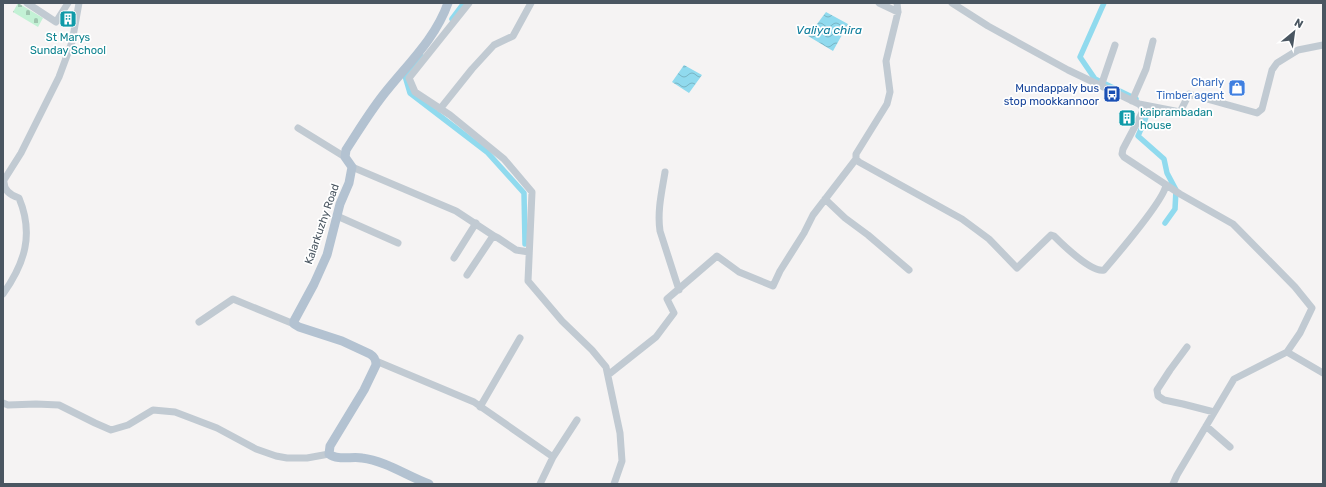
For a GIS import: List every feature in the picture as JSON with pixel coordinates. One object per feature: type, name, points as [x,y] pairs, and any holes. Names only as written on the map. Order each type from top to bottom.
[{"type":"main road","points":[[352,167],[345,157],[346,150],[387,90],[431,36],[440,22],[448,3]]},
{"type":"main road","name":"Kalarkuzhy Road","points":[[294,324],[295,318],[314,284],[327,255],[340,204],[349,183],[352,167]]},
{"type":"main road","points":[[294,324],[349,344],[370,354],[376,360],[376,365],[364,390],[330,446],[329,454],[335,458],[362,458],[372,460],[429,484]]},
{"type":"street","points":[[27,3],[56,22],[68,3]]},
{"type":"street","points":[[3,294],[18,270],[25,250],[27,238],[24,210],[19,198],[9,194],[6,190],[4,180],[27,142],[59,77],[72,42],[79,3]]},
{"type":"street","points":[[469,3],[409,78],[415,92],[440,109],[504,158],[532,192],[528,281],[562,321],[592,350],[606,367],[620,433],[622,461],[614,484]]},
{"type":"street","points":[[440,109],[472,69],[494,45],[513,36],[531,3]]},
{"type":"street","points":[[879,3],[898,12]]},
{"type":"street","points":[[608,376],[656,337],[674,313],[667,300],[717,256],[739,272],[773,286],[780,271],[804,233],[813,215],[856,159],[856,154],[887,104],[890,97],[890,92],[886,61],[898,12],[897,3]]},
{"type":"street","points":[[952,3],[961,5],[988,26],[1061,67],[1136,102],[1180,112],[1189,94],[1257,113],[1262,109],[1272,70],[1277,63],[1298,50],[1323,45]]},
{"type":"street","points":[[1136,102],[1153,41]]},
{"type":"street","points":[[1101,86],[1115,45]]},
{"type":"street","points":[[1136,102],[1143,108],[1142,113],[1122,149],[1122,154],[1124,157],[1168,187],[1233,224],[1294,287],[1312,308],[1300,333],[1287,352],[1234,379],[1173,484]]},
{"type":"street","points":[[298,128],[345,157]]},
{"type":"street","points":[[856,159],[865,166],[962,219],[989,239],[1017,268],[1051,235],[1094,269],[1101,271],[1104,270],[1122,250],[1168,187]]},
{"type":"street","points":[[352,167],[456,211],[516,250],[529,252]]},
{"type":"street","points":[[665,172],[660,201],[659,223],[660,231],[679,290]]},
{"type":"street","points":[[825,200],[844,218],[868,235],[908,270]]},
{"type":"street","points":[[337,216],[398,244]]},
{"type":"street","points":[[454,258],[476,223]]},
{"type":"street","points":[[467,275],[494,236]]},
{"type":"street","points":[[199,322],[233,299],[294,324]]},
{"type":"street","points":[[480,407],[520,338]]},
{"type":"street","points":[[1187,347],[1157,390],[1158,396],[1164,400],[1214,412]]},
{"type":"street","points":[[1287,352],[1323,373]]},
{"type":"street","points":[[376,360],[474,402],[553,456]]},
{"type":"street","points":[[3,402],[8,405],[59,405],[111,430],[128,425],[153,410],[174,412],[217,428],[256,448],[276,456],[287,458],[307,458],[329,454]]},
{"type":"street","points":[[540,484],[553,456],[577,420]]},
{"type":"street","points":[[1206,426],[1230,447]]},
{"type":"green space","points":[[18,3],[43,18],[38,27],[13,12]]},
{"type":"water","name":"Valiya chira","points":[[826,12],[848,24],[833,51],[808,36]]},
{"type":"water","points":[[684,65],[702,75],[689,93],[672,82]]},
{"type":"waterway","points":[[452,19],[464,3]]},
{"type":"waterway","points":[[1104,3],[1080,57],[1095,79],[1136,99]]},
{"type":"waterway","points":[[422,57],[405,76],[410,93],[487,152],[524,193],[525,244]]},
{"type":"waterway","points":[[1143,105],[1148,111],[1138,136],[1164,159],[1167,173],[1176,190],[1175,209],[1165,223]]},
{"type":"place","name":"St Marys Sunday School","points":[[68,19]]},
{"type":"place","name":"Charly Timber agent","points":[[1237,88]]},
{"type":"place","name":"Mundappaly bus stop mookkannoor","points":[[1112,94]]},
{"type":"place","name":"kaiprambadan house","points":[[1127,118]]}]
